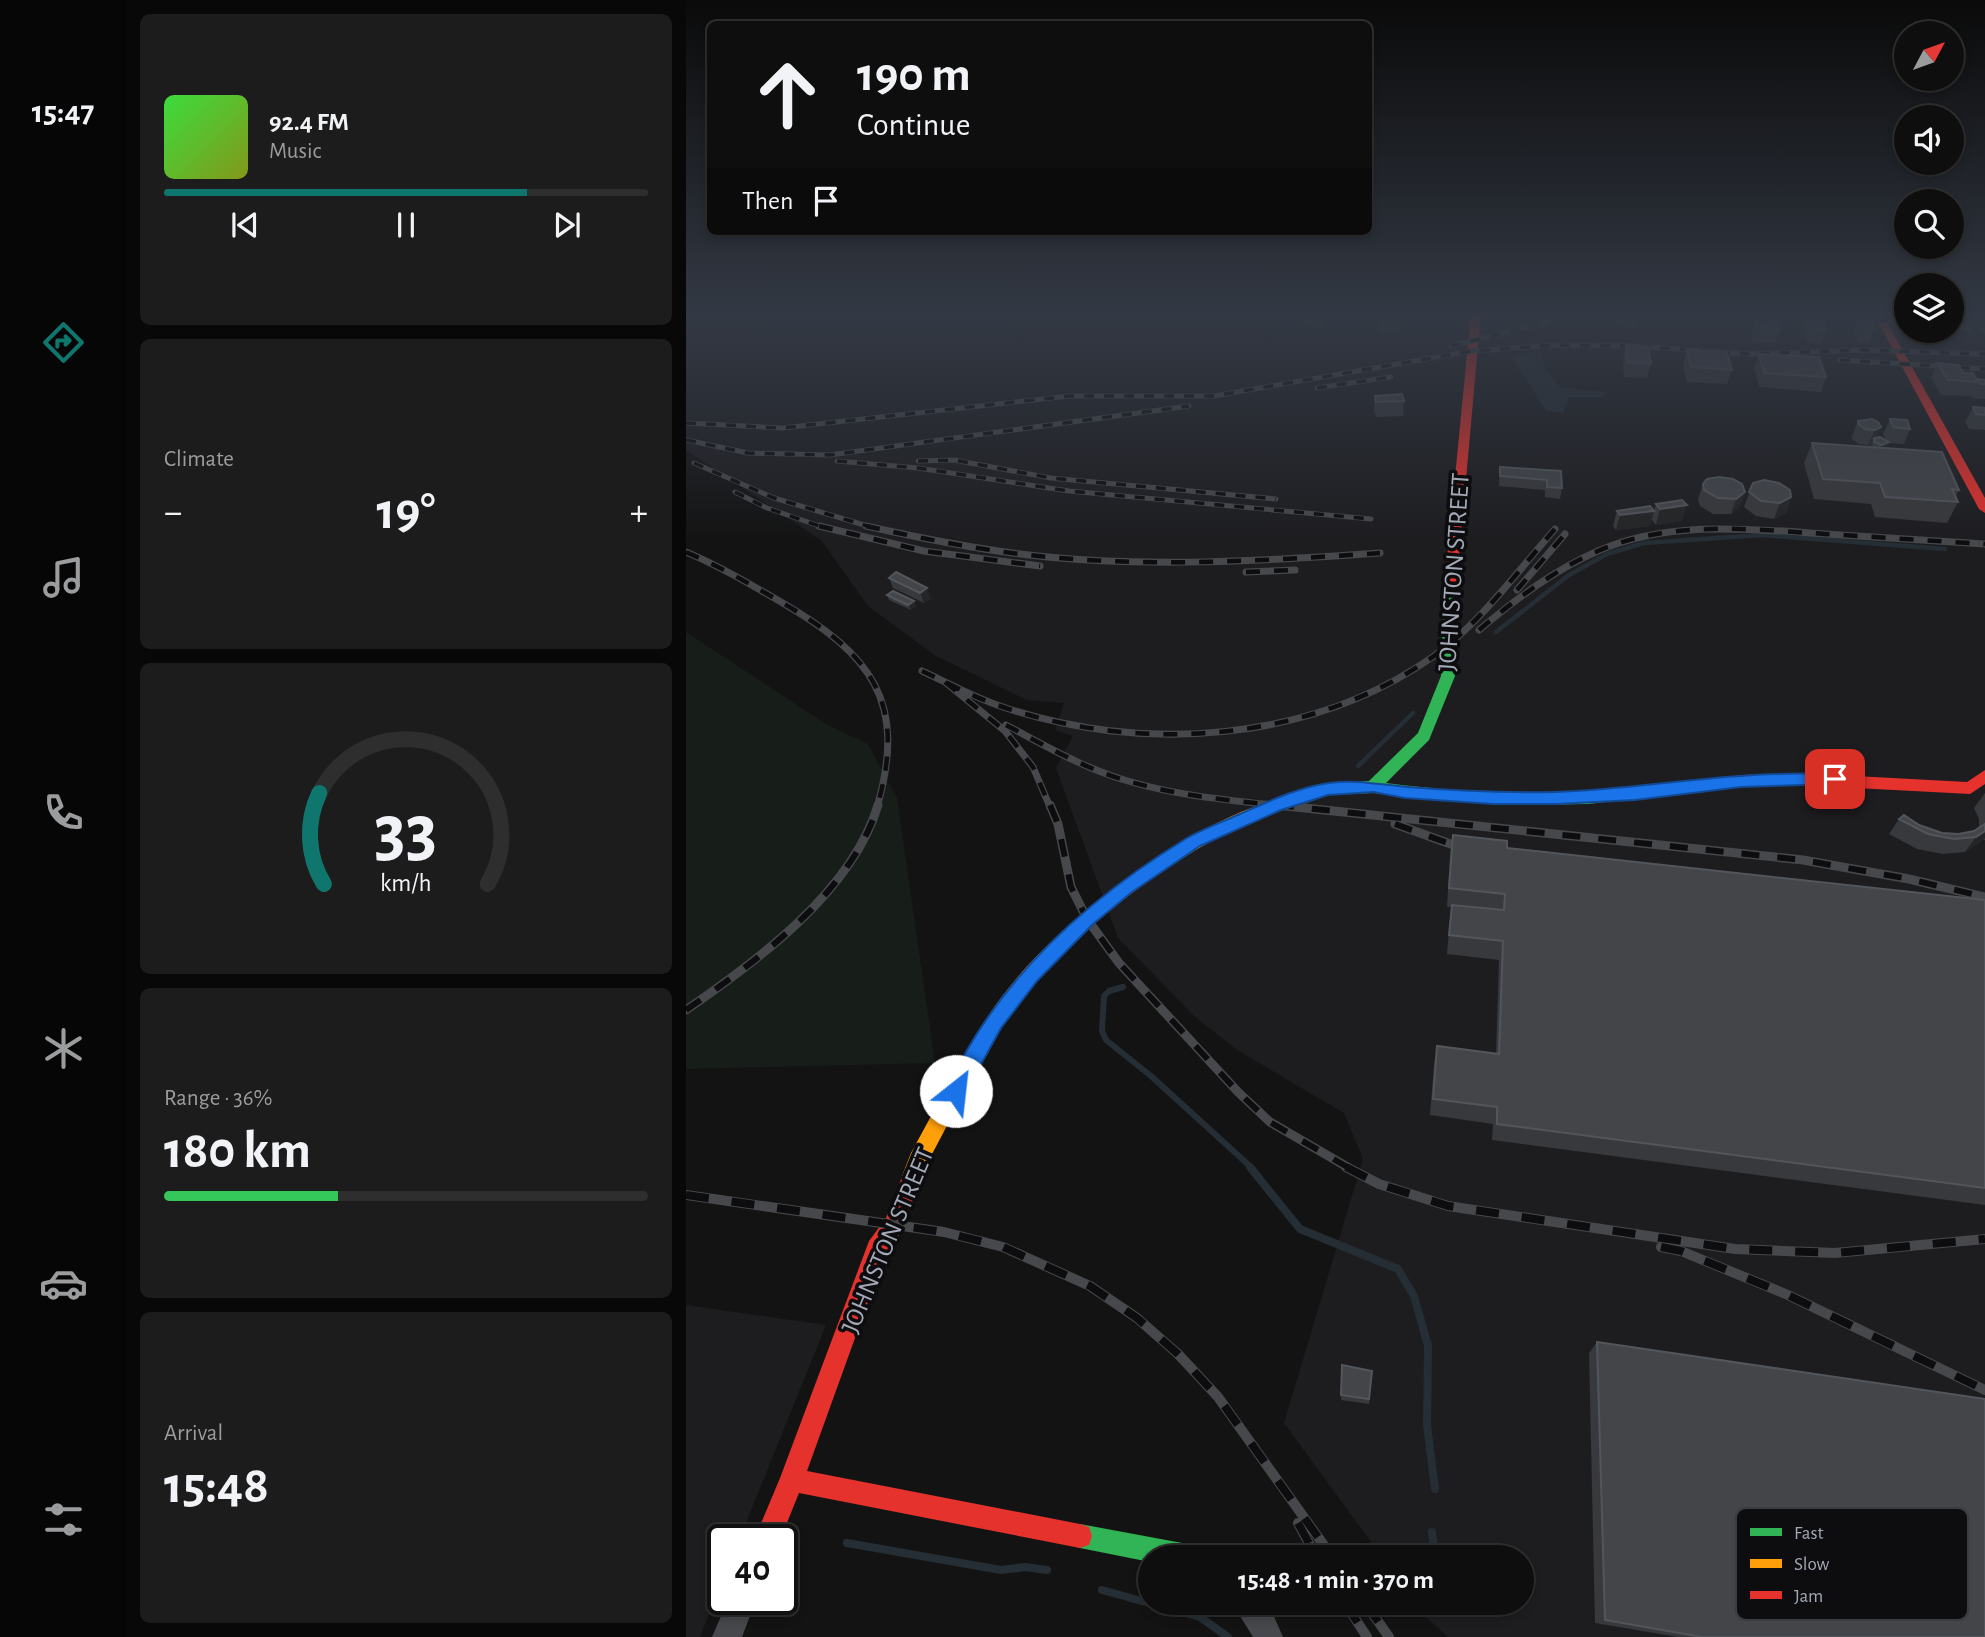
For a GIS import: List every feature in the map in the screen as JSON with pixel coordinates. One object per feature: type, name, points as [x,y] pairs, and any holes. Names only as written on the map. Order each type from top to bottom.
[{"type":"street","name":"JOHNSTON STREET","points":[[774,1524],[877,1249],[894,1225],[918,1160],[994,1022],[1031,976],[1087,919],[1136,881],[1195,841],[1238,820],[1288,801],[1328,789],[1373,787],[1424,736],[1448,676],[1448,612],[1469,389]]},
{"type":"street","points":[[1919,389],[1985,509]]},
{"type":"street","points":[[1373,787],[1405,793],[1481,798],[1557,798],[1635,794],[1741,781],[1785,779],[1835,779],[1970,789],[1985,776]]},
{"type":"street","points":[[792,1480],[1138,1547]]},
{"type":"street","points":[[727,1637],[736,1615]]},
{"type":"street","points":[[1256,1615],[1268,1637]]},
{"type":"shaded area","points":[[686,389],[1985,389],[1985,1637],[1448,1637],[1426,1617],[1425,1615],[1534,1615],[1534,1545],[1373,1545],[1284,1423],[1363,1159],[1344,1113],[1237,1050],[1194,1016],[1118,938],[1056,768],[1073,736],[1055,730],[1064,703],[1027,700],[936,656],[868,606],[821,540],[686,450]]},
{"type":"shaded area","points":[[1533,389],[1605,392],[1604,397],[1569,397],[1563,413],[1546,411]]},
{"type":"shaded area","points":[[686,632],[829,726],[868,744],[897,798],[935,1063],[686,1069]]},
{"type":"shaded area","points":[[686,1305],[826,1325],[745,1524],[707,1524],[709,1615],[700,1637],[686,1637]]},
{"type":"building","points":[[1402,394],[1404,401],[1376,402],[1375,396]]},
{"type":"building","points":[[1973,407],[1985,408],[1985,415],[1976,414]]},
{"type":"building","points":[[1872,419],[1881,427],[1875,430],[1865,429],[1858,424],[1858,421]]},
{"type":"building","points":[[1890,419],[1907,420],[1910,429],[1893,427]]},
{"type":"building","points":[[1880,437],[1889,442],[1882,445],[1874,442],[1874,438]]},
{"type":"building","points":[[1812,443],[1942,452],[1959,490],[1952,489],[1958,502],[1885,497],[1880,483],[1823,479]]},
{"type":"building","points":[[1500,467],[1561,471],[1562,488],[1547,487],[1547,480],[1500,476]]},
{"type":"building","points":[[1707,479],[1733,479],[1742,484],[1745,492],[1736,499],[1718,498],[1704,490],[1703,484]]},
{"type":"building","points":[[1764,480],[1779,483],[1790,490],[1791,497],[1780,503],[1761,501],[1749,492],[1753,483]]},
{"type":"building","points":[[1682,500],[1687,505],[1660,509],[1656,504]]},
{"type":"building","points":[[1650,506],[1654,511],[1620,515],[1617,511]]},
{"type":"building","points":[[896,572],[927,588],[920,593],[889,578]]},
{"type":"building","points":[[893,591],[914,601],[908,605],[887,595]]},
{"type":"building","points":[[1904,815],[1919,825],[1942,833],[1974,831],[1985,824],[1985,831],[1976,837],[1954,839],[1928,834],[1899,819]]},
{"type":"building","points":[[1453,835],[1507,841],[1507,848],[1985,900],[1985,1188],[1497,1124],[1497,1107],[1433,1099],[1437,1046],[1499,1054],[1503,941],[1449,935],[1452,905],[1504,910],[1505,894],[1449,888]]},
{"type":"building","points":[[1597,1342],[1985,1399],[1985,1637],[1702,1637],[1605,1620]]},
{"type":"building","points":[[1342,1365],[1372,1371],[1369,1399],[1341,1395]]},
{"type":"waterway","points":[[1496,632],[1569,575],[1607,554],[1644,543],[1762,535],[1945,549]]},
{"type":"waterway","points":[[1358,766],[1413,713]]},
{"type":"waterway","points":[[1123,987],[1109,991],[1104,996],[1102,1031],[1106,1040],[1151,1076],[1252,1168]]},
{"type":"waterway","points":[[1250,1167],[1300,1229],[1398,1269],[1414,1296],[1428,1346],[1427,1425],[1435,1489]]},
{"type":"waterway","points":[[1432,1532],[1434,1545]]},
{"type":"waterway","points":[[847,1543],[1001,1570],[1025,1567],[1047,1570]]},
{"type":"waterway","points":[[1102,1590],[1200,1617],[1228,1637]]},
{"type":"railway","points":[[686,423],[782,428],[1069,396],[1214,396],[1252,389]]},
{"type":"railway","points":[[686,440],[748,453],[830,455],[1189,406]]},
{"type":"railway","points":[[918,461],[954,460],[1051,478],[1276,499]]},
{"type":"railway","points":[[837,461],[918,468],[1069,491],[1371,519]]},
{"type":"railway","points":[[694,463],[774,498],[870,527]]},
{"type":"railway","points":[[735,492],[767,508],[820,526]]},
{"type":"railway","points":[[820,526],[924,551],[1040,566]]},
{"type":"railway","points":[[820,526],[825,528]]},
{"type":"railway","points":[[866,526],[870,527]]},
{"type":"railway","points":[[870,527],[1008,553],[1073,559],[1248,561],[1380,553]]},
{"type":"railway","points":[[945,682],[1000,706],[1054,721],[1109,731],[1166,734],[1223,732],[1279,723],[1334,707],[1385,685],[1434,656],[1483,612],[1555,529]]},
{"type":"railway","points":[[1479,630],[1521,596],[1566,567],[1625,541],[1653,535],[1739,529],[1985,544]]},
{"type":"railway","points":[[1517,590],[1565,534]]},
{"type":"railway","points":[[686,552],[746,582],[812,621],[859,662],[874,684],[884,709],[888,738],[877,807]]},
{"type":"railway","points":[[1246,572],[1295,570]]},
{"type":"railway","points":[[922,671],[945,682]]},
{"type":"railway","points":[[945,682],[1005,731],[1033,767],[1050,807]]},
{"type":"railway","points":[[1006,725],[1081,764],[1128,781],[1189,795],[1292,807]]},
{"type":"railway","points":[[686,1010],[771,947],[825,895],[847,867],[865,837],[878,805]]},
{"type":"railway","points":[[1050,805],[1058,824],[1071,887],[1087,919],[1119,963],[1238,1092],[1270,1122],[1349,1168]]},
{"type":"railway","points":[[1276,805],[1803,860],[1909,879],[1985,897]]},
{"type":"railway","points":[[1395,824],[1470,851]]},
{"type":"railway","points":[[1346,1167],[1379,1184],[1448,1206],[1735,1249],[1835,1253],[1985,1239]]},
{"type":"railway","points":[[686,1195],[944,1232],[1003,1247],[1090,1286],[1137,1318],[1178,1354],[1218,1397],[1324,1545]]},
{"type":"railway","points":[[1661,1247],[1681,1251],[1788,1295],[1985,1390]]},
{"type":"railway","points":[[1298,1523],[1310,1545]]},
{"type":"railway","points":[[1353,1615],[1367,1637]]},
{"type":"railway","points":[[1373,1615],[1389,1637]]},
{"type":"traffic: fast","points":[[1303,798],[1328,789],[1373,787],[1424,736],[1448,676],[1450,590]]},
{"type":"traffic: fast","points":[[1373,787],[1516,799],[1588,798],[1660,791]]},
{"type":"traffic: fast","points":[[1080,1536],[1138,1547]]},
{"type":"traffic: slow","points":[[912,1176],[918,1160],[994,1022],[1031,976],[1087,919],[1164,861],[1238,820],[1303,798]]},
{"type":"traffic: jam","points":[[1450,590],[1469,389]]},
{"type":"traffic: jam","points":[[1919,389],[1985,509]]},
{"type":"traffic: jam","points":[[1660,791],[1742,781],[1799,779],[1970,788],[1985,776]]},
{"type":"traffic: jam","points":[[774,1524],[877,1249],[894,1225],[912,1176]]},
{"type":"traffic: jam","points":[[792,1480],[1080,1536]]},
{"type":"route","points":[[956,1091],[994,1022],[1031,976],[1087,919],[1126,887],[1195,841],[1275,805],[1328,789],[1373,787],[1405,793],[1557,798],[1635,794],[1741,781],[1835,779]]}]
